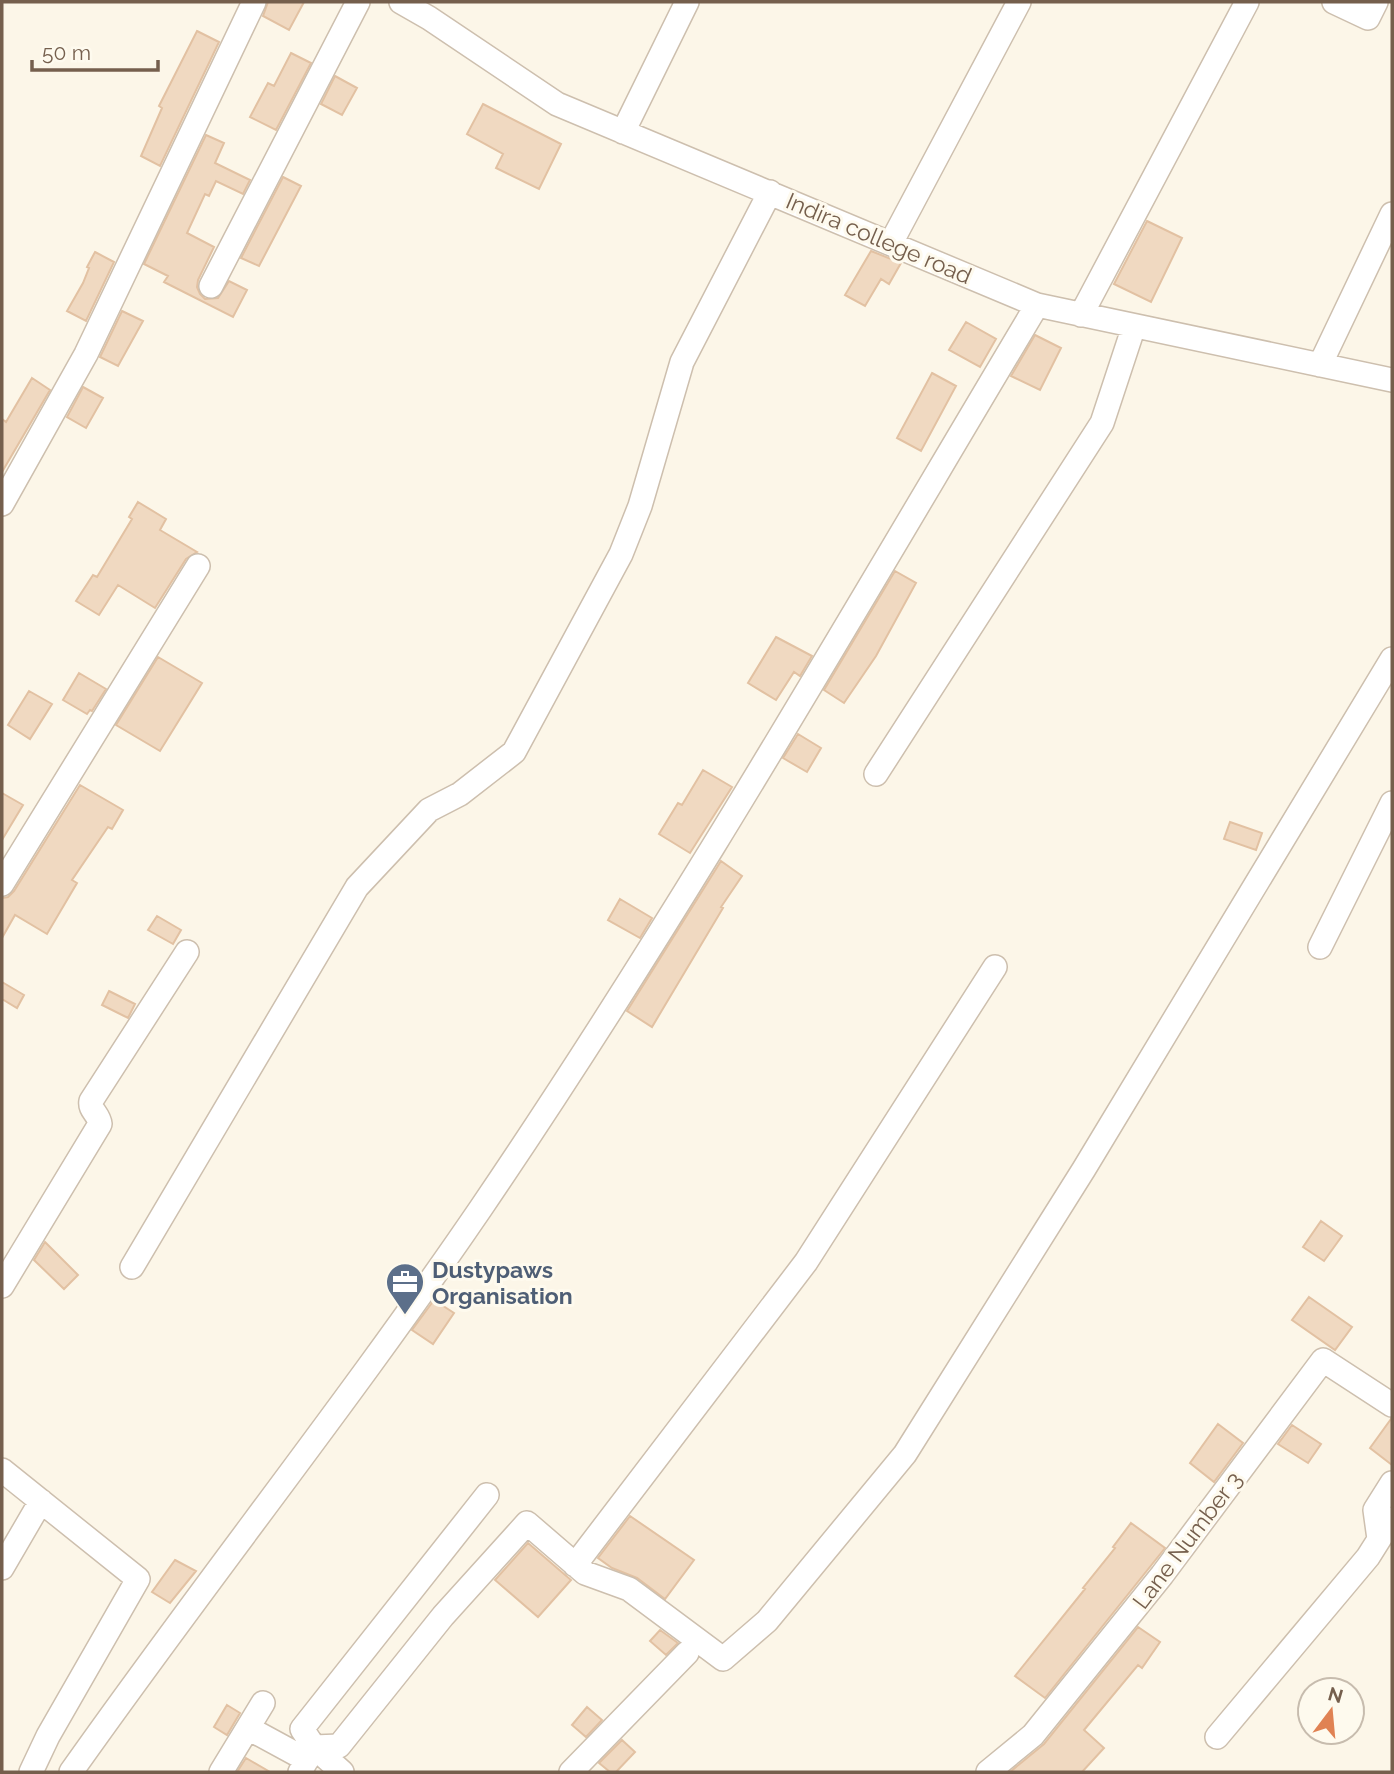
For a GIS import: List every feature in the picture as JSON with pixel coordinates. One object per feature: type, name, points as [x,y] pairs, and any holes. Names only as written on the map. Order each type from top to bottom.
[{"type":"street","points":[[2,504],[86,354],[254,2]]},
{"type":"street","points":[[211,286],[358,2]]},
{"type":"street","name":"Indira college road","points":[[401,2],[557,104],[1037,305],[1392,380]]},
{"type":"street","points":[[623,132],[687,2]]},
{"type":"street","points":[[891,243],[1019,2]]},
{"type":"street","points":[[1081,315],[1247,2]]},
{"type":"street","points":[[1334,2],[1368,18],[1376,2]]},
{"type":"street","points":[[132,1267],[357,887],[429,810],[460,794],[514,752],[621,554],[640,506],[682,362],[770,192]]},
{"type":"street","points":[[1320,365],[1392,214]]},
{"type":"street","points":[[71,1772],[488,1198],[672,918],[1037,305]]},
{"type":"street","points":[[876,774],[1102,423],[1134,326]]},
{"type":"street","points":[[2,884],[198,566]]},
{"type":"street","points":[[307,1760],[338,1746],[443,1615],[527,1523],[585,1573],[629,1589],[723,1659],[767,1621],[905,1454],[1084,1169],[1392,659]]},
{"type":"street","points":[[1320,947],[1392,803]]},
{"type":"street","points":[[2,1286],[100,1124],[91,1101],[187,952]]},
{"type":"street","points":[[575,1565],[806,1262],[995,967]]},
{"type":"street","name":"Lane Number 3","points":[[988,1772],[1033,1735],[1162,1575],[1323,1360],[1392,1405]]},
{"type":"street","points":[[2,1470],[138,1579],[48,1736],[32,1772]]},
{"type":"street","points":[[1379,1539],[1375,1510],[1392,1483]]},
{"type":"street","points":[[307,1760],[302,1729],[487,1495]]},
{"type":"street","points":[[2,1568],[41,1501]]},
{"type":"street","points":[[1217,1737],[1368,1556],[1392,1518]]},
{"type":"street","points":[[571,1772],[687,1653]]},
{"type":"street","points":[[221,1772],[263,1703]]},
{"type":"street","points":[[247,1728],[307,1760],[342,1772]]},
{"type":"building","points":[[268,2],[304,2],[289,30],[263,16]]},
{"type":"building","points":[[197,31],[219,42],[160,166],[141,156],[162,108],[159,106]]},
{"type":"building","points":[[291,53],[311,63],[276,130],[250,117],[268,83],[274,86]]},
{"type":"building","points":[[335,76],[357,88],[342,115],[321,104]]},
{"type":"building","points":[[483,104],[561,144],[539,189],[496,168],[503,154],[467,134]]},
{"type":"building","points":[[206,135],[224,143],[215,163],[250,180],[243,194],[216,181],[209,196],[205,194],[187,233],[214,247],[198,280],[197,287],[205,299],[218,298],[229,281],[247,290],[233,317],[164,282],[168,276],[144,264]]},
{"type":"building","points":[[283,177],[301,186],[259,266],[241,258]]},
{"type":"building","points":[[1147,221],[1182,238],[1151,302],[1114,284]]},
{"type":"building","points":[[871,251],[901,263],[889,284],[881,279],[865,306],[845,295]]},
{"type":"building","points":[[95,252],[114,262],[86,321],[67,311],[83,283]]},
{"type":"building","points":[[122,311],[143,321],[118,366],[100,357]]},
{"type":"building","points":[[966,322],[996,339],[980,367],[949,350]]},
{"type":"building","points":[[1035,335],[1061,348],[1040,390],[1011,376]]},
{"type":"building","points":[[932,373],[956,386],[921,451],[897,438]]},
{"type":"building","points":[[32,378],[50,390],[2,472],[2,419],[6,422]]},
{"type":"building","points":[[83,387],[103,398],[86,428],[67,417]]},
{"type":"building","points":[[138,502],[166,519],[160,530],[197,552],[186,559],[155,608],[118,585],[99,615],[76,601],[93,575],[97,577],[132,519],[129,517]]},
{"type":"building","points":[[895,571],[916,583],[876,656],[844,703],[824,690]]},
{"type":"building","points":[[776,637],[812,656],[800,676],[794,672],[776,700],[748,683]]},
{"type":"building","points":[[158,657],[202,683],[160,751],[116,725]]},
{"type":"building","points":[[79,673],[106,689],[92,711],[87,714],[63,700]]},
{"type":"building","points":[[29,691],[52,704],[30,739],[8,725]]},
{"type":"building","points":[[798,734],[821,748],[807,772],[783,758]]},
{"type":"building","points":[[703,770],[732,787],[690,853],[659,834],[678,803],[682,805]]},
{"type":"building","points":[[80,785],[123,810],[112,829],[108,827],[72,880],[77,883],[47,934],[15,915],[2,938],[2,898],[8,897],[14,891]]},
{"type":"building","points":[[2,793],[23,805],[2,840]]},
{"type":"building","points":[[1230,822],[1262,833],[1256,850],[1224,839]]},
{"type":"building","points":[[721,861],[742,876],[721,907],[723,908],[652,1027],[627,1011]]},
{"type":"building","points":[[620,899],[652,918],[640,938],[608,920]]},
{"type":"building","points":[[157,916],[181,930],[173,944],[148,930]]},
{"type":"building","points":[[2,982],[24,995],[17,1008],[2,999]]},
{"type":"building","points":[[109,991],[135,1004],[128,1018],[102,1005]]},
{"type":"building","points":[[1321,1221],[1342,1236],[1324,1261],[1303,1247]]},
{"type":"building","points":[[45,1242],[78,1275],[64,1289],[34,1260]]},
{"type":"building","points":[[1309,1297],[1352,1327],[1335,1350],[1292,1320]]},
{"type":"building","points":[[434,1300],[454,1313],[433,1344],[412,1330]]},
{"type":"building","points":[[1392,1419],[1392,1465],[1370,1448]]},
{"type":"building","points":[[1218,1424],[1243,1443],[1214,1482],[1190,1463]]},
{"type":"building","points":[[1292,1425],[1321,1444],[1308,1463],[1278,1444]]},
{"type":"building","points":[[630,1516],[694,1560],[665,1599],[637,1578],[612,1568],[598,1558]]},
{"type":"building","points":[[1131,1523],[1165,1548],[1045,1698],[1015,1676],[1085,1589],[1083,1588]]},
{"type":"building","points":[[528,1543],[571,1580],[538,1617],[495,1580]]},
{"type":"building","points":[[175,1560],[196,1571],[170,1603],[152,1592]]},
{"type":"building","points":[[1138,1627],[1160,1642],[1142,1668],[1138,1665],[1084,1730],[1104,1748],[1082,1772],[1010,1772],[1044,1744]]},
{"type":"building","points":[[660,1630],[678,1643],[666,1655],[650,1641]]},
{"type":"building","points":[[227,1705],[240,1713],[227,1735],[214,1727]]},
{"type":"building","points":[[587,1707],[602,1720],[586,1737],[572,1725]]},
{"type":"building","points":[[622,1740],[635,1752],[616,1772],[610,1772],[599,1763]]},
{"type":"building","points":[[246,1758],[270,1772],[237,1772]]},
{"type":"place","name":"Dustypaws Organisation","points":[[405,1316]]}]
